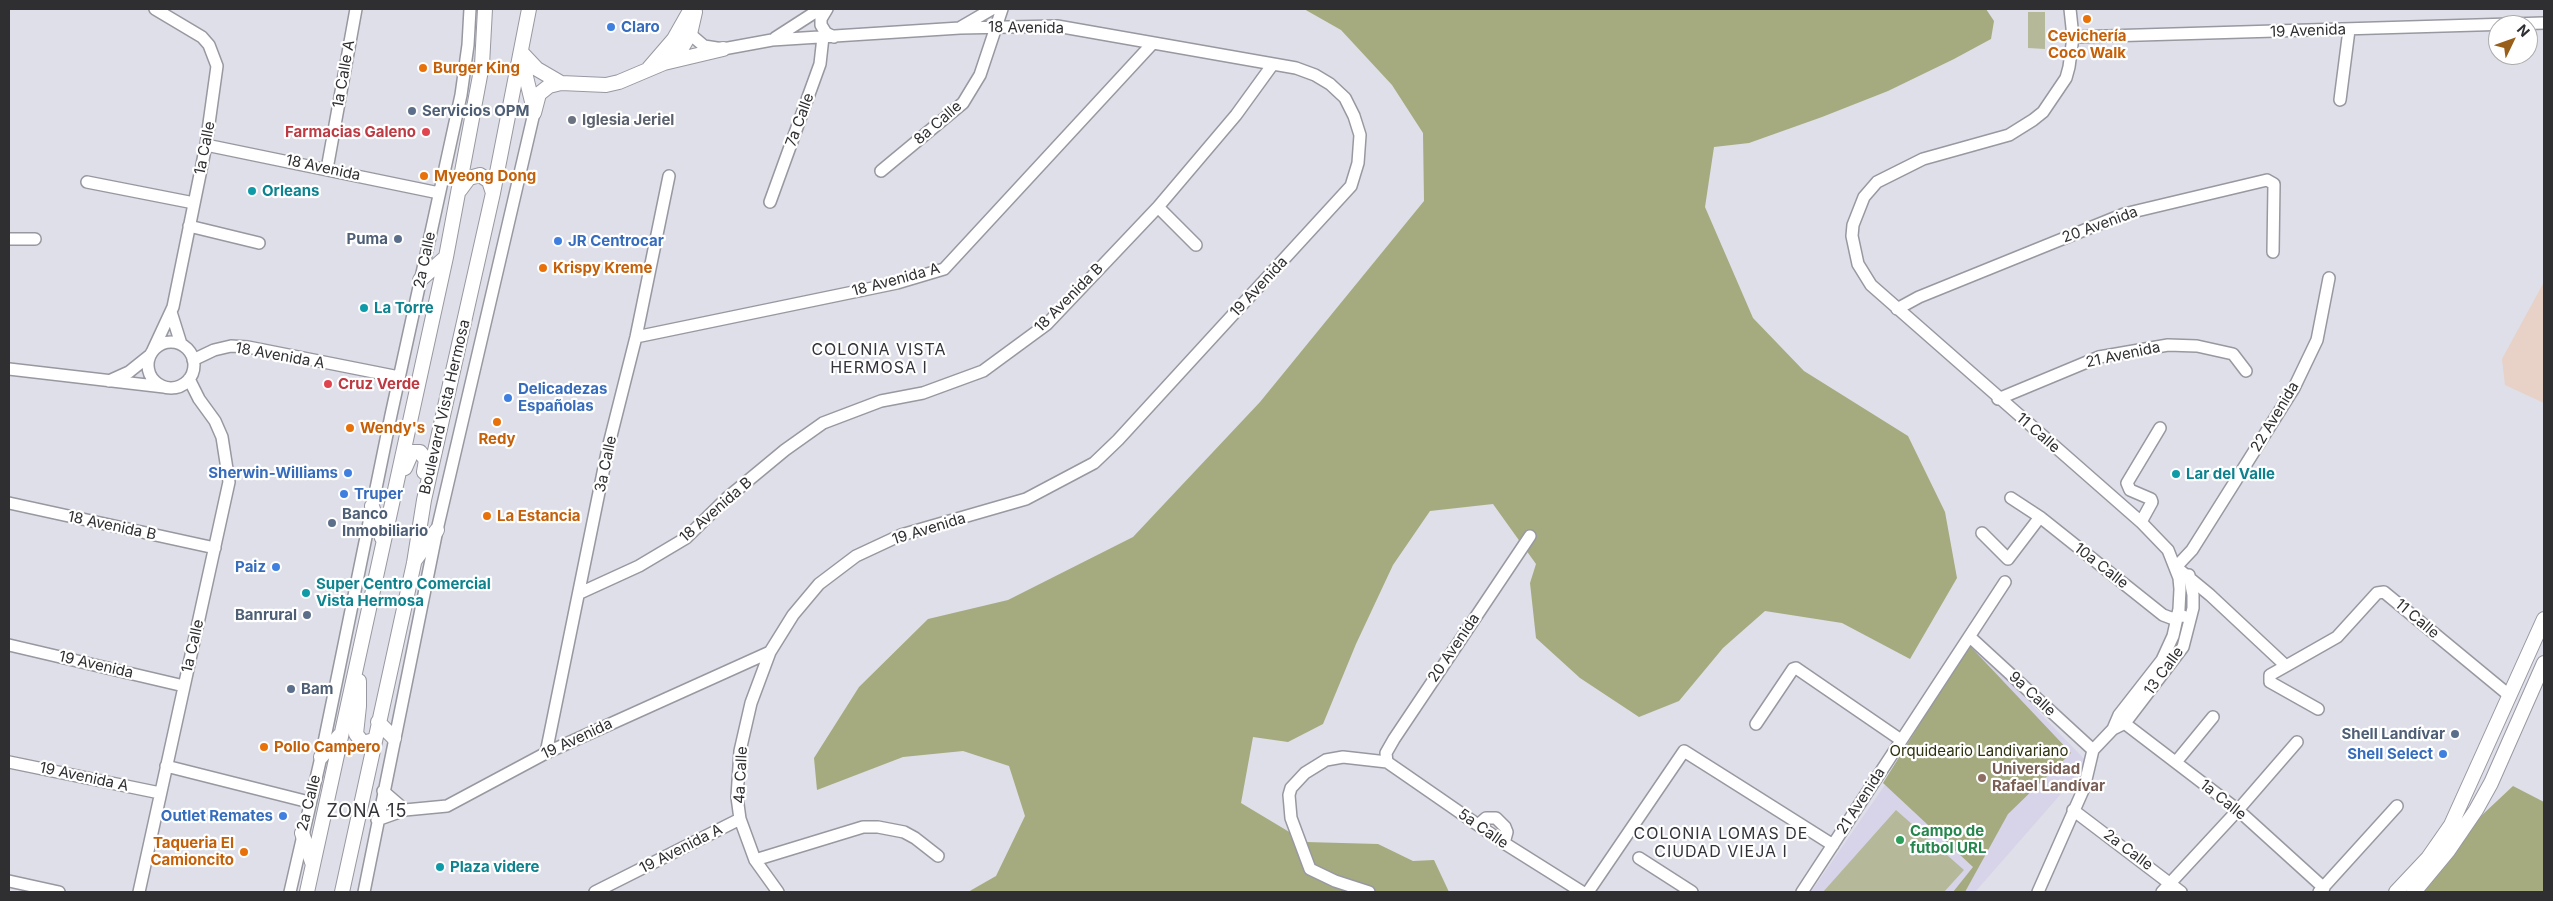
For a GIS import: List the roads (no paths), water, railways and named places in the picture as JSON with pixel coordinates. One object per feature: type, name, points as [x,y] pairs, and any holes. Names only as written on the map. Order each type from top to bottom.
[{"type":"main road","points":[[307,892],[446,257],[482,65],[485,9]]},
{"type":"main road","name":"Boulevard Vista Hermosa","points":[[342,892],[414,563],[419,526],[493,193],[529,9]]},
{"type":"main road","points":[[664,63],[682,46],[690,34],[692,10]]},
{"type":"main road","points":[[647,70],[674,39],[692,10]]},
{"type":"main road","points":[[534,113],[539,94],[544,89],[561,83],[606,85],[620,82],[664,63],[723,49]]},
{"type":"main road","points":[[521,54],[537,69],[561,83]]},
{"type":"main road","points":[[521,54],[534,113]]},
{"type":"main road","points":[[457,196],[466,181],[476,175],[487,178],[493,193]]},
{"type":"main road","points":[[420,280],[446,257]]},
{"type":"main road","points":[[394,488],[404,478],[410,455],[415,451],[422,453],[426,463],[416,511],[419,526]]},
{"type":"main road","points":[[372,506],[382,537],[382,546]]},
{"type":"main road","points":[[414,563],[437,530]]},
{"type":"main road","points":[[2396,892],[2428,858],[2451,825],[2544,619]]},
{"type":"main road","points":[[2414,892],[2448,851],[2476,810],[2491,783],[2544,662]]},
{"type":"main road","points":[[357,668],[360,689],[356,734],[363,743],[374,740]]},
{"type":"main road","points":[[378,722],[394,738]]},
{"type":"main road","points":[[321,757],[341,734]]},
{"type":"main road","points":[[302,833],[313,866]]},
{"type":"street","name":"1a Calle A","points":[[327,169],[356,9]]},
{"type":"street","name":"2a Calle","points":[[290,892],[309,802],[321,757],[399,377],[461,95],[468,45],[470,9]]},
{"type":"street","points":[[772,40],[820,9]]},
{"type":"street","points":[[828,9],[821,19],[821,25],[829,37]]},
{"type":"street","points":[[960,28],[992,9]]},
{"type":"street","name":"8a Calle","points":[[881,171],[963,103],[980,75],[1002,9]]},
{"type":"street","name":"11 Calle","points":[[2070,9],[2072,37],[2066,78],[2043,112],[2008,135],[1923,159],[1877,182],[1864,197],[1853,225],[1853,247],[1858,264],[1871,285],[1998,399],[2140,522],[2168,550]]},
{"type":"street","name":"1a Calle","points":[[151,353],[172,312],[206,144],[217,66],[214,55],[202,37],[157,10]]},
{"type":"street","name":"19 Avenida","points":[[2072,37],[2544,23]]},
{"type":"street","name":"18 Avenida","points":[[690,34],[704,46],[723,49],[772,40],[960,28],[1057,26],[1273,64],[1315,75],[1330,84],[1345,98],[1354,116],[1360,135]]},
{"type":"street","points":[[2340,100],[2349,30]]},
{"type":"street","name":"7a Calle","points":[[770,202],[829,37]]},
{"type":"street","name":"18 Avenida A","points":[[636,337],[897,283],[944,269],[1152,44]]},
{"type":"street","name":"18 Avenida B","points":[[580,593],[639,566],[686,538],[727,498],[785,450],[823,423],[880,401],[923,393],[983,371],[1047,324],[1158,207],[1236,115],[1273,64]]},
{"type":"street","points":[[364,892],[437,530],[534,113]]},
{"type":"street","name":"19 Avenida","points":[[377,820],[405,810],[447,806],[546,753],[770,652],[793,615],[820,584],[856,556],[902,535],[1026,499],[1094,463],[1118,440],[1350,186],[1358,163],[1360,135]]},
{"type":"street","name":"18 Avenida","points":[[206,144],[439,193]]},
{"type":"street","name":"3a Calle","points":[[546,753],[608,448],[636,337],[669,176]]},
{"type":"street","name":"20 Avenida","points":[[1897,309],[1919,297],[2124,214],[2267,180],[2274,184],[2273,252]]},
{"type":"street","points":[[87,182],[194,203]]},
{"type":"street","points":[[1158,207],[1196,245]]},
{"type":"street","points":[[189,226],[259,243]]},
{"type":"street","points":[[9,239],[35,239]]},
{"type":"street","name":"22 Avenida","points":[[2178,563],[2192,550],[2294,388],[2318,340],[2329,278]]},
{"type":"street","name":"1a Calle","points":[[172,312],[181,344]]},
{"type":"street","points":[[9,370],[108,382],[178,387],[189,379],[194,367],[193,360],[186,348],[181,344],[166,342],[128,372],[108,382]]},
{"type":"street","name":"21 Avenida","points":[[1998,399],[2099,357],[2168,345],[2197,346],[2233,354],[2246,370]]},
{"type":"street","name":"18 Avenida A","points":[[193,360],[214,350],[230,346],[248,347],[399,377]]},
{"type":"street","points":[[151,353],[148,371],[152,378],[167,387]]},
{"type":"street","name":"1a Calle","points":[[139,892],[230,482],[222,437],[215,421],[203,405],[189,379]]},
{"type":"street","name":"1a Calle","points":[[167,387],[203,405]]},
{"type":"street","points":[[2140,522],[2152,502],[2151,499],[2130,490],[2128,483],[2160,428]]},
{"type":"street","name":"10a Calle","points":[[2011,498],[2040,518],[2164,615],[2178,618]]},
{"type":"street","name":"18 Avenida B","points":[[9,503],[215,548]]},
{"type":"street","points":[[1982,533],[2008,559],[2040,518]]},
{"type":"street","name":"20 Avenida","points":[[1387,762],[1386,754],[1394,739],[1530,536]]},
{"type":"street","name":"13 Calle","points":[[2093,750],[2113,730],[2183,647],[2193,608],[2193,594],[2187,568],[2178,563],[2168,550]]},
{"type":"street","name":"13 Calle","points":[[2121,720],[2170,648],[2178,618],[2180,589],[2178,563]]},
{"type":"street","points":[[2189,578],[2286,666]]},
{"type":"street","name":"21 Avenida","points":[[1802,892],[1965,640],[1970,637],[2005,582]]},
{"type":"street","name":"11 Calle","points":[[2318,709],[2270,682],[2270,675],[2337,637],[2377,593],[2384,592],[2510,696]]},
{"type":"street","points":[[2178,618],[2185,616],[2193,608]]},
{"type":"street","name":"9a Calle","points":[[1970,637],[2093,750]]},
{"type":"street","name":"19 Avenida","points":[[9,645],[184,686]]},
{"type":"street","name":"4a Calle","points":[[770,652],[751,703],[740,751],[737,797],[740,819],[755,860],[778,892]]},
{"type":"street","points":[[1756,724],[1793,669],[1796,668],[1901,740]]},
{"type":"street","points":[[2176,762],[2212,717]]},
{"type":"street","name":"1a Calle","points":[[2121,720],[2238,810],[2322,890]]},
{"type":"street","points":[[2162,892],[2238,810],[2297,742]]},
{"type":"street","points":[[2038,892],[2084,788],[2093,750]]},
{"type":"street","points":[[1588,892],[1684,751],[1833,844]]},
{"type":"street","points":[[1369,892],[1335,881],[1310,869],[1291,818],[1289,795],[1291,788],[1305,773],[1326,760],[1343,757],[1387,762]]},
{"type":"street","name":"19 Avenida A","points":[[9,762],[160,793]]},
{"type":"street","name":"5a Calle","points":[[1387,762],[1504,843],[1582,892]]},
{"type":"street","points":[[166,766],[309,802]]},
{"type":"street","points":[[383,791],[405,810]]},
{"type":"street","points":[[2322,890],[2397,806]]},
{"type":"street","name":"2a Calle","points":[[2073,810],[2181,892]]},
{"type":"street","points":[[1478,825],[1486,818],[1496,818],[1505,827],[1507,832],[1504,843]]},
{"type":"street","name":"19 Avenida A","points":[[595,892],[740,819]]},
{"type":"street","points":[[755,860],[863,827],[893,829],[916,838],[938,856]]},
{"type":"street","points":[[1639,858],[1692,892]]},
{"type":"street","points":[[9,881],[59,892]]},
{"type":"place","name":"Cevichería Coco Walk","points":[[2087,19]]},
{"type":"place","name":"Claro","points":[[611,27]]},
{"type":"place","name":"Burger King","points":[[423,68]]},
{"type":"place","name":"Servicios OPM","points":[[412,111]]},
{"type":"place","name":"Iglesia Jeriel","points":[[572,120]]},
{"type":"place","name":"Farmacias Galeno","points":[[426,132]]},
{"type":"place","name":"Myeong Dong","points":[[424,176]]},
{"type":"place","name":"Orleans","points":[[252,191]]},
{"type":"place","name":"Puma","points":[[398,239]]},
{"type":"place","name":"JR Centrocar","points":[[558,241]]},
{"type":"place","name":"Krispy Kreme","points":[[543,268]]},
{"type":"place","name":"La Torre","points":[[364,308]]},
{"type":"place","name":"Cruz Verde","points":[[328,384]]},
{"type":"place","name":"Delicadezas Españolas","points":[[508,398]]},
{"type":"place","name":"Redy","points":[[497,422]]},
{"type":"place","name":"Wendy's","points":[[350,428]]},
{"type":"place","name":"Sherwin-Williams","points":[[348,473]]},
{"type":"place","name":"Lar del Valle","points":[[2176,474]]},
{"type":"place","name":"Truper","points":[[344,494]]},
{"type":"place","name":"La Estancia","points":[[487,516]]},
{"type":"place","name":"Banco Inmobiliario","points":[[332,523]]},
{"type":"place","name":"Paiz","points":[[276,567]]},
{"type":"place","name":"Super Centro Comercial Vista Hermosa","points":[[306,593]]},
{"type":"place","name":"Banrural","points":[[307,615]]},
{"type":"place","name":"Bam","points":[[291,689]]},
{"type":"place","name":"Shell Landívar","points":[[2455,734]]},
{"type":"place","name":"Pollo Campero","points":[[264,747]]},
{"type":"place","name":"Shell Select","points":[[2443,754]]},
{"type":"place","name":"Universidad Rafael Landívar","points":[[1982,778]]},
{"type":"place","name":"Outlet Remates","points":[[283,816]]},
{"type":"place","name":"Campo de futbol URL","points":[[1900,840]]},
{"type":"place","name":"Taqueria El Camioncito","points":[[244,852]]},
{"type":"place","name":"Plaza videre","points":[[440,867]]},
{"type":"district","name":"COLONIA VISTA HERMOSA I","points":[[879,359]]},
{"type":"district","name":"ZONA 15","points":[[367,812]]},
{"type":"district","name":"COLONIA LOMAS DE CIUDAD VIEJA I","points":[[1721,843]]},
{"type":"park label","name":"Orquideario Landivariano","points":[[1979,751]]}]
